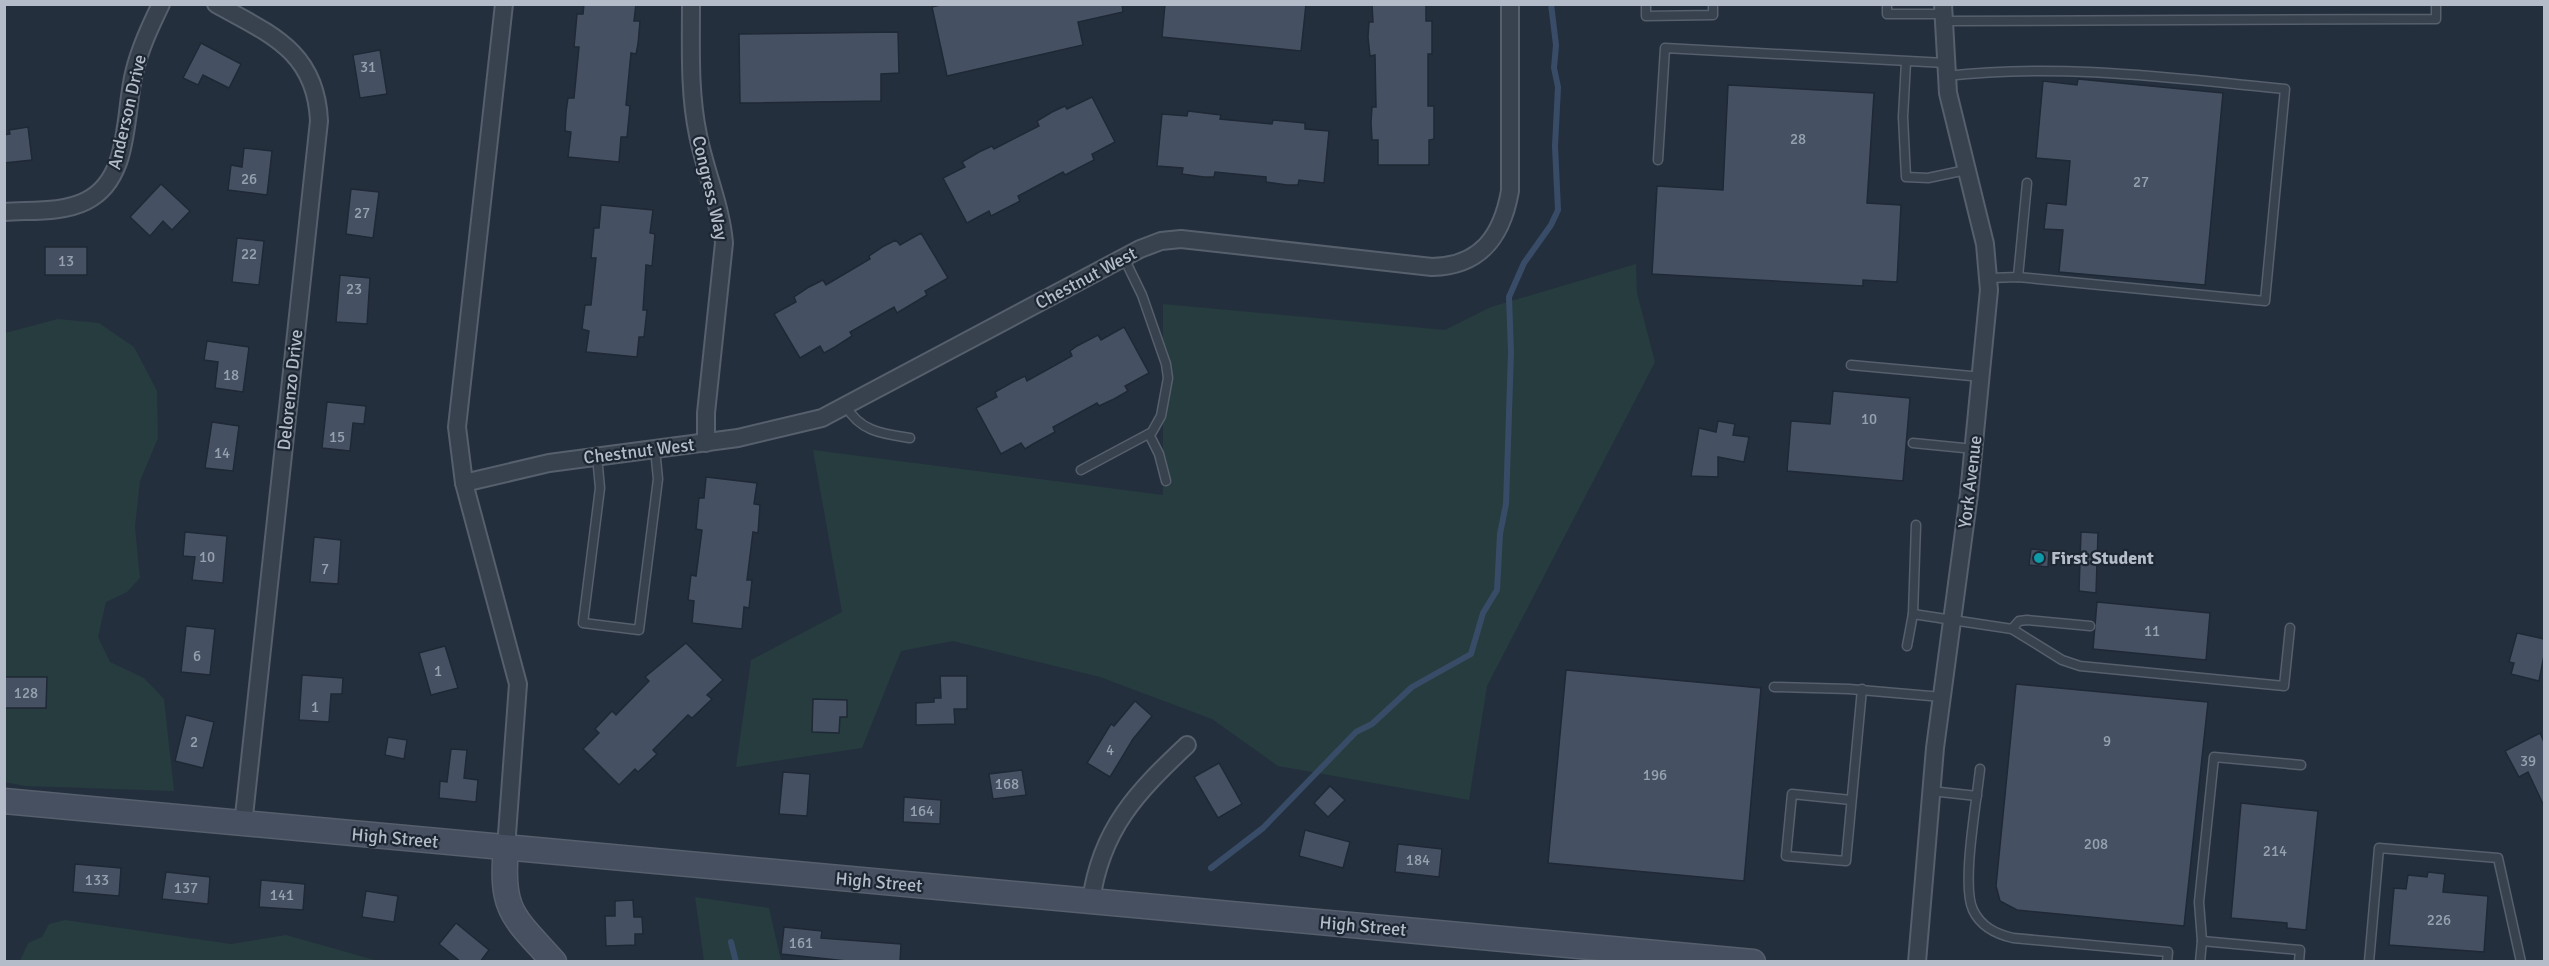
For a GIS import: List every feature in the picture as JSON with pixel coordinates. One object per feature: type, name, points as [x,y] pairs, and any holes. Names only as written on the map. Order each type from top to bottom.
[{"type":"main road","name":"High Street","points":[[4,801],[243,825],[1754,962]]},
{"type":"main road","points":[[506,848],[503,887],[510,910],[554,962]]},
{"type":"street","name":"Anderson Drive","points":[[4,212],[73,206],[85,202],[104,188],[119,159],[127,105],[139,55],[162,4]]},
{"type":"street","name":"Delorenzo Drive","points":[[216,4],[273,36],[293,51],[313,81],[319,121],[243,825]]},
{"type":"street","points":[[504,4],[458,411],[458,444],[464,483],[518,684],[506,848]]},
{"type":"street","name":"Congress Way","points":[[691,4],[691,83],[695,117],[702,153],[721,219],[724,243],[706,413],[706,443]]},
{"type":"street","name":"Chestnut West","points":[[464,483],[531,466],[706,443],[811,422],[846,406],[1124,258],[1161,242],[1181,240],[1432,267],[1456,265],[1476,256],[1499,226],[1510,190],[1510,4]]},
{"type":"street","name":"York Avenue","points":[[1917,962],[1931,791],[1974,449],[1989,278],[1982,228],[1966,170],[1945,69],[1943,13]]},
{"type":"street","points":[[1091,901],[1101,856],[1115,825],[1128,804],[1148,781],[1187,745]]},
{"type":"lane","points":[[1646,4],[1646,15],[1713,15],[1713,4]]},
{"type":"lane","points":[[1887,4],[1887,15],[1943,13],[2436,19],[2436,4]]},
{"type":"lane","points":[[1658,160],[1665,48],[1906,62],[1945,69],[2063,69],[2285,89],[2265,301],[2018,277],[1989,278]]},
{"type":"lane","points":[[1906,62],[1903,117],[1906,177],[1928,178],[1966,170]]},
{"type":"lane","points":[[2018,277],[2027,183]]},
{"type":"lane","points":[[1082,470],[1149,434],[1160,421],[1168,373],[1142,295],[1124,258]]},
{"type":"lane","points":[[1851,364],[1982,377]]},
{"type":"lane","points":[[846,406],[855,420],[868,429],[910,438]]},
{"type":"lane","points":[[1149,434],[1159,454],[1166,481]]},
{"type":"lane","points":[[1913,443],[1974,449]]},
{"type":"lane","points":[[597,456],[600,488],[583,623],[639,630],[658,479],[655,449]]},
{"type":"lane","points":[[1907,646],[1913,614],[1916,525]]},
{"type":"lane","points":[[1913,614],[2012,629],[2062,660],[2080,666],[2284,686],[2290,628]]},
{"type":"lane","points":[[2012,629],[2014,624],[2027,620],[2090,626]]},
{"type":"lane","points":[[1774,687],[1862,689],[1942,697]]},
{"type":"lane","points":[[1851,800],[1792,794],[1786,856],[1846,861],[1862,689]]},
{"type":"lane","points":[[2200,962],[2202,941],[2199,902],[2214,757],[2301,765]]},
{"type":"lane","points":[[1980,769],[1969,890],[1973,911],[1987,927],[2013,938],[2168,952],[2167,962]]},
{"type":"lane","points":[[1931,791],[1977,796]]},
{"type":"lane","points":[[2369,962],[2379,848],[2498,858],[2521,962]]},
{"type":"lane","points":[[2202,941],[2300,951],[2299,962]]},
{"type":"green space","points":[[1636,264],[1637,293],[1655,362],[1487,686],[1469,800],[1278,766],[1212,719],[1100,677],[953,641],[901,651],[862,748],[736,767],[751,660],[842,612],[813,450],[1163,495],[1163,304],[1445,330],[1491,307]]},
{"type":"green space","points":[[58,319],[99,323],[134,347],[157,391],[158,438],[140,481],[135,527],[140,578],[127,592],[106,602],[98,637],[110,662],[144,678],[164,699],[174,791],[25,786],[5,782],[5,333]]},
{"type":"green space","points":[[695,897],[769,908],[781,961],[704,961]]},
{"type":"green space","points":[[65,920],[231,944],[286,935],[378,961],[20,961],[28,943],[42,937],[49,924]]},
{"type":"building","points":[[584,4],[636,4],[634,21],[640,21],[636,54],[631,53],[626,105],[630,106],[627,137],[621,137],[619,162],[568,157],[571,132],[565,131],[566,112],[568,98],[574,98],[579,47],[574,47],[577,14],[583,14]]},
{"type":"building","points":[[945,4],[1122,4],[1123,12],[1078,22],[1083,45],[947,76],[932,7]]},
{"type":"building","points":[[1165,4],[1306,4],[1301,51],[1162,37]]},
{"type":"building","points":[[1372,4],[1426,4],[1426,21],[1432,21],[1432,54],[1428,54],[1428,106],[1434,106],[1434,139],[1429,140],[1429,165],[1378,165],[1378,140],[1372,140],[1371,122],[1372,107],[1376,107],[1375,55],[1370,56],[1368,37],[1369,22],[1373,22]]},
{"type":"building","points":[[898,32],[899,73],[881,74],[881,101],[740,103],[739,34]]},
{"type":"building","points":[[201,43],[241,64],[229,88],[203,75],[198,85],[183,78]]},
{"type":"building","points":[[380,50],[387,94],[360,98],[353,55]]},
{"type":"building","points":[[2078,79],[2223,93],[2205,285],[2059,272],[2063,230],[2044,229],[2047,203],[2066,205],[2070,161],[2036,158],[2043,81],[2077,85]]},
{"type":"building","points":[[1728,85],[1874,93],[1867,203],[1901,205],[1897,282],[1863,280],[1863,286],[1652,274],[1657,186],[1723,190]]},
{"type":"building","points":[[1092,97],[1115,142],[1092,154],[1094,160],[1065,175],[1063,172],[1018,196],[1020,201],[991,216],[989,211],[967,223],[943,178],[965,167],[962,162],[979,152],[992,146],[994,149],[1039,126],[1037,121],[1052,112],[1065,106],[1067,109]]},
{"type":"building","points":[[1188,111],[1221,115],[1220,119],[1272,124],[1273,120],[1305,123],[1305,129],[1329,131],[1324,183],[1299,180],[1298,185],[1287,185],[1266,182],[1266,177],[1215,172],[1214,177],[1204,177],[1182,174],[1183,168],[1157,166],[1162,114],[1187,116]]},
{"type":"building","points":[[28,127],[32,160],[4,163],[4,135],[10,134],[9,130]]},
{"type":"building","points":[[244,148],[272,151],[267,195],[228,190],[231,165],[242,167]]},
{"type":"building","points":[[161,184],[190,211],[172,230],[163,221],[150,236],[130,217]]},
{"type":"building","points":[[351,189],[379,192],[373,238],[346,234]]},
{"type":"building","points":[[601,205],[653,210],[650,233],[655,234],[652,266],[646,265],[643,310],[647,310],[644,337],[639,337],[637,357],[586,352],[589,331],[582,329],[585,305],[591,305],[596,258],[591,258],[594,228],[599,228]]},
{"type":"building","points":[[921,233],[948,278],[925,291],[927,295],[897,313],[894,307],[850,332],[852,336],[824,353],[820,346],[800,358],[774,314],[796,302],[794,297],[809,287],[823,280],[826,285],[870,259],[869,256],[884,246],[896,240],[900,245]]},
{"type":"building","points":[[237,238],[264,241],[259,285],[232,282]]},
{"type":"building","points":[[45,247],[87,247],[87,275],[45,275]]},
{"type":"building","points":[[340,275],[370,278],[367,324],[336,322]]},
{"type":"building","points":[[1124,327],[1149,373],[1125,386],[1128,391],[1099,406],[1097,403],[1053,427],[1055,432],[1025,449],[1021,443],[1001,454],[976,408],[997,397],[995,392],[1011,383],[1025,376],[1027,381],[1072,356],[1070,351],[1077,346],[1098,335],[1101,340]]},
{"type":"building","points":[[207,341],[249,347],[243,392],[215,388],[218,362],[204,360]]},
{"type":"building","points":[[1833,391],[1910,398],[1903,481],[1787,471],[1791,421],[1830,424]]},
{"type":"building","points":[[327,402],[366,406],[364,424],[353,423],[350,451],[322,448]]},
{"type":"building","points":[[1718,421],[1735,424],[1733,435],[1749,437],[1744,462],[1718,457],[1718,477],[1691,476],[1699,428],[1716,432]]},
{"type":"building","points":[[212,422],[239,426],[233,471],[205,468]]},
{"type":"building","points":[[706,477],[757,483],[754,504],[760,505],[758,533],[753,532],[747,580],[752,580],[749,608],[744,607],[742,629],[692,623],[694,601],[688,600],[691,575],[696,576],[702,530],[696,529],[699,498],[704,498]]},
{"type":"building","points":[[185,532],[227,536],[223,583],[192,580],[195,557],[183,556]]},
{"type":"building","points":[[2081,532],[2098,533],[2096,593],[2079,591]]},
{"type":"building","points":[[314,537],[341,540],[338,584],[310,582]]},
{"type":"building","name":"First Student","points":[[2031,549],[2049,551],[2048,567],[2029,565]]},
{"type":"building","points":[[2097,602],[2210,613],[2206,660],[2093,649]]},
{"type":"building","points":[[186,626],[215,629],[210,675],[181,672]]},
{"type":"building","points":[[2517,633],[2544,639],[2544,655],[2539,681],[2511,674],[2514,663],[2509,662]]},
{"type":"building","points":[[686,643],[723,680],[707,695],[712,699],[692,718],[688,715],[653,750],[657,754],[638,772],[635,769],[619,785],[583,749],[599,733],[595,729],[612,711],[616,715],[649,681],[645,677]]},
{"type":"building","points":[[445,646],[458,688],[431,695],[419,653]]},
{"type":"building","points":[[1566,670],[1761,688],[1744,881],[1548,863]]},
{"type":"building","points":[[302,675],[343,678],[342,694],[331,694],[329,722],[299,720]]},
{"type":"building","points":[[940,676],[967,676],[967,709],[954,709],[955,724],[916,725],[916,703],[934,702],[934,698],[941,698]]},
{"type":"building","points":[[4,677],[47,677],[46,708],[4,708]]},
{"type":"building","points":[[2016,684],[2208,702],[2184,926],[2017,910],[2000,901],[1996,886]]},
{"type":"building","points":[[813,699],[847,700],[847,717],[840,717],[839,733],[812,732]]},
{"type":"building","points":[[1135,701],[1152,716],[1133,739],[1110,777],[1087,763],[1111,724],[1114,726]]},
{"type":"building","points":[[186,715],[214,722],[203,768],[175,761]]},
{"type":"building","points":[[2540,733],[2544,742],[2544,806],[2528,772],[2519,777],[2505,751]]},
{"type":"building","points":[[388,737],[407,740],[404,759],[385,755]]},
{"type":"building","points":[[451,749],[467,750],[464,778],[478,780],[476,802],[439,798],[440,781],[447,782]]},
{"type":"building","points":[[1219,763],[1242,804],[1218,818],[1194,777]]},
{"type":"building","points":[[1022,770],[1026,795],[993,799],[989,774]]},
{"type":"building","points":[[783,772],[810,774],[807,816],[779,814]]},
{"type":"building","points":[[1330,786],[1345,800],[1328,817],[1314,803]]},
{"type":"building","points":[[904,797],[941,800],[940,824],[903,822]]},
{"type":"building","points":[[2241,803],[2318,811],[2306,930],[2287,928],[2287,923],[2231,918]]},
{"type":"building","points":[[1305,830],[1350,842],[1343,868],[1299,856]]},
{"type":"building","points":[[1398,844],[1442,849],[1439,877],[1395,872]]},
{"type":"building","points":[[75,864],[121,868],[119,896],[73,892]]},
{"type":"building","points":[[166,872],[210,877],[208,904],[162,899]]},
{"type":"building","points":[[2428,872],[2445,874],[2443,892],[2488,896],[2484,952],[2389,945],[2394,888],[2406,889],[2408,875],[2427,877]]},
{"type":"building","points":[[261,880],[305,884],[303,910],[259,907]]},
{"type":"building","points":[[366,891],[398,896],[394,922],[362,917]]},
{"type":"building","points":[[633,900],[634,917],[642,917],[643,934],[635,934],[635,945],[606,946],[605,916],[615,916],[615,901]]},
{"type":"building","points":[[456,923],[489,950],[480,962],[461,962],[439,944]]},
{"type":"building","points":[[784,927],[822,931],[821,938],[901,944],[900,962],[856,962],[781,954]]},
{"type":"waterway","points":[[1211,868],[1263,828],[1356,732],[1372,724],[1412,687],[1471,654],[1483,613],[1497,590],[1500,534],[1506,504],[1511,352],[1509,297],[1524,263],[1551,225],[1558,210],[1555,146],[1558,87],[1554,68],[1556,45],[1551,4]]},
{"type":"waterway","points":[[731,942],[736,962]]},
{"type":"place","name":"First Student","points":[[2039,558]]}]
